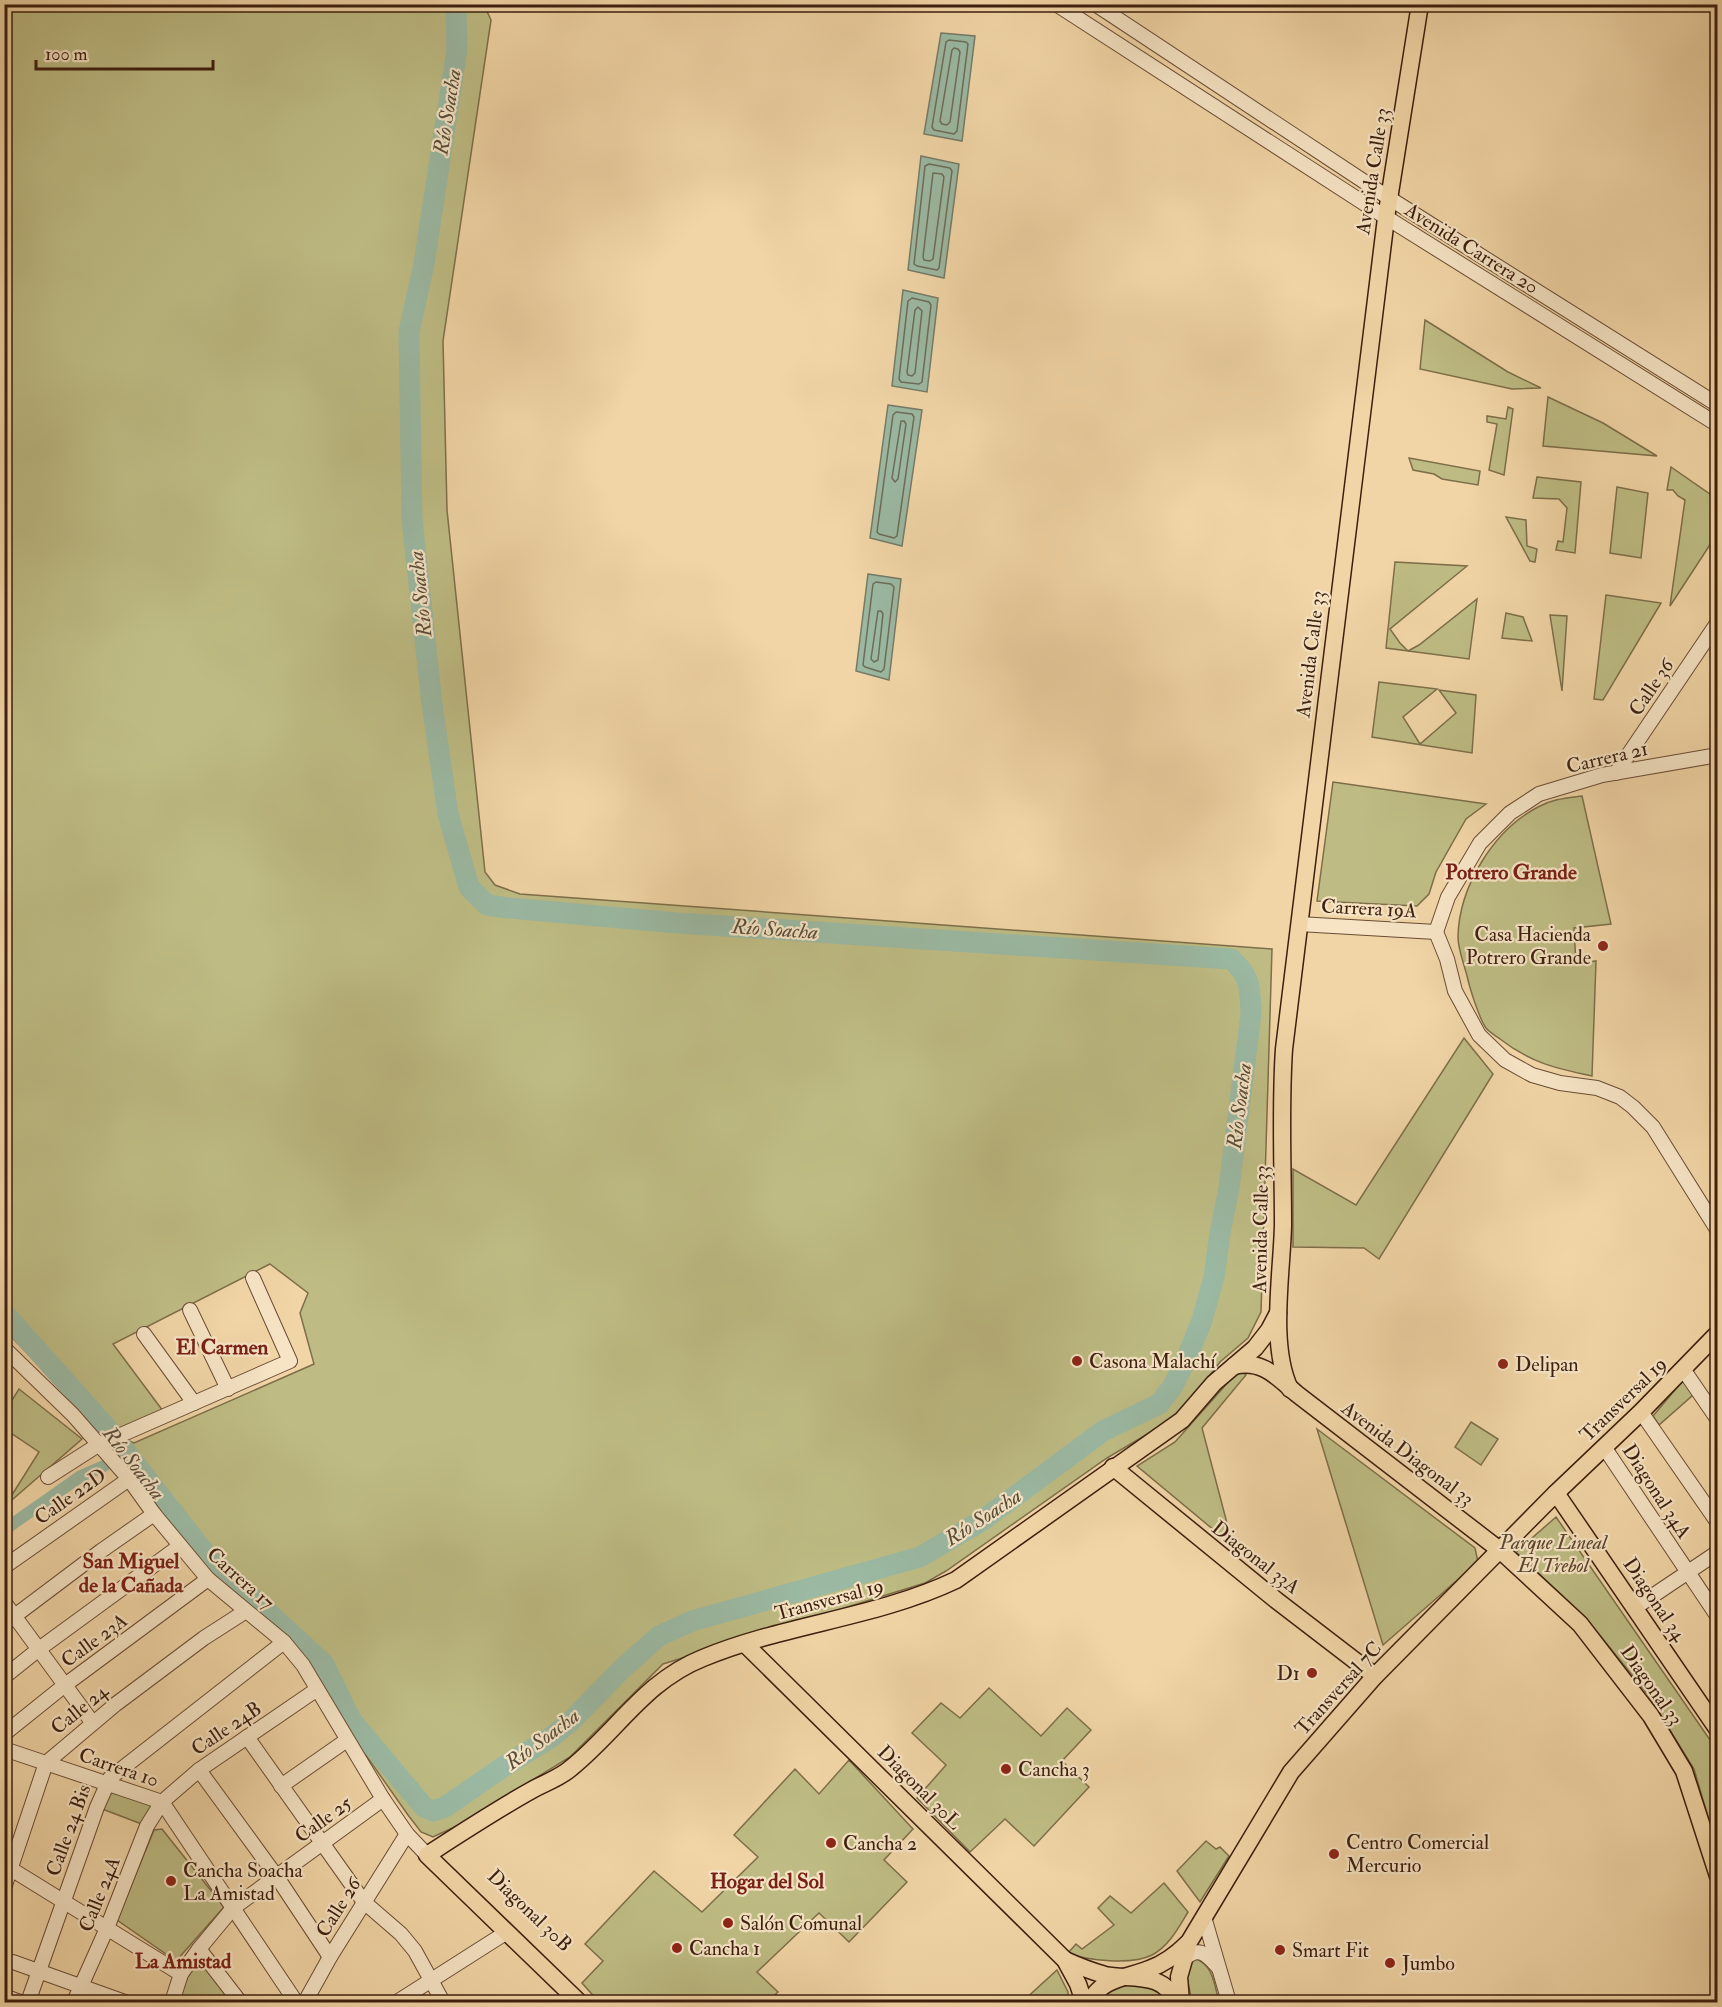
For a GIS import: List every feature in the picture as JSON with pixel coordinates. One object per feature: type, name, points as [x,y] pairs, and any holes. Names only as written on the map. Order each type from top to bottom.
[{"type":"main road","name":"Avenida Calle 33","points":[[1290,1389],[1283,1375],[1278,1311],[1283,1223],[1280,1098],[1284,1049],[1386,218],[1420,4]]},
{"type":"main road","name":"Transversal 19","points":[[431,1852],[531,1790],[569,1770],[592,1750],[628,1711],[672,1673],[703,1658],[876,1609],[931,1592],[956,1580],[1182,1420],[1214,1383],[1255,1348],[1269,1330],[1278,1311]]},
{"type":"main road","name":"Transversal 19","points":[[1556,1493],[1641,1412],[1718,1333]]},
{"type":"main road","name":"Avenida Diagonal 33","points":[[1233,1366],[1246,1363],[1262,1367],[1277,1377],[1501,1551]]},
{"type":"main road","name":"Diagonal 33A","points":[[1113,1467],[1276,1600],[1375,1676]]},
{"type":"main road","name":"Transversal 7C","points":[[1090,2002],[1101,1988],[1110,1982],[1149,1970],[1182,1950],[1291,1772],[1375,1676],[1556,1493]]},
{"type":"main road","name":"Diagonal 34","points":[[1556,1493],[1718,1730]]},
{"type":"main road","name":"Diagonal 33","points":[[1501,1551],[1580,1624],[1651,1716],[1684,1771],[1718,1876]]},
{"type":"main road","name":"Diagonal 30L","points":[[746,1644],[1065,1960]]},
{"type":"main road","name":"Diagonal 30B","points":[[431,1852],[507,1932],[579,2002]]},
{"type":"main road","name":"Diagonal 30B","points":[[431,1852],[572,1979],[593,2002]]},
{"type":"main road","name":"Transversal 7C","points":[[1181,2002],[1179,1977],[1189,1942]]},
{"type":"main road","points":[[1065,1960],[1106,1975],[1141,1976],[1154,1980],[1165,1988],[1175,2002]]},
{"type":"main road","points":[[1065,1960],[1078,1984],[1084,2002]]},
{"type":"street","name":"Avenida Carrera 20","points":[[1056,4],[1386,218],[1718,425]]},
{"type":"street","name":"Avenida Carrera 20","points":[[1095,4],[1389,198],[1718,405]]},
{"type":"street","name":"Calle 36","points":[[1616,773],[1718,622]]},
{"type":"street","name":"Carrera 21","points":[[1437,932],[1448,897],[1480,843],[1510,813],[1539,794],[1616,773],[1718,755]]},
{"type":"street","name":"Carrera 19A","points":[[1299,924],[1437,932]]},
{"type":"street","points":[[1437,932],[1455,991],[1479,1035],[1505,1059],[1532,1075],[1560,1083],[1597,1088],[1620,1097],[1653,1127],[1718,1231]]},
{"type":"street","points":[[1703,1206],[1718,1218]]},
{"type":"street","points":[[48,1477],[103,1443],[290,1361],[252,1278]]},
{"type":"street","points":[[190,1310],[228,1389]]},
{"type":"street","points":[[144,1334],[194,1403]]},
{"type":"street","points":[[1696,1356],[1718,1347]]},
{"type":"street","name":"Carrera 17","points":[[4,1348],[103,1443],[154,1514],[208,1579],[284,1642],[303,1665],[382,1800],[407,1834],[431,1852]]},
{"type":"street","points":[[1683,1369],[1718,1420]]},
{"type":"street","points":[[1641,1412],[1718,1523]]},
{"type":"street","name":"Diagonal 34A","points":[[1604,1447],[1718,1617]]},
{"type":"street","name":"Calle 22D","points":[[4,1567],[129,1479]]},
{"type":"street","points":[[10,1620],[154,1514]]},
{"type":"street","points":[[4,1677],[180,1546]]},
{"type":"street","points":[[1636,1607],[1718,1552]]},
{"type":"street","name":"Calle 23A","points":[[4,1734],[65,1685],[208,1579]]},
{"type":"street","points":[[4,1602],[10,1620],[39,1649],[92,1722]]},
{"type":"street","name":"Calle 24","points":[[4,1888],[46,1763],[92,1722],[204,1638],[246,1611]]},
{"type":"street","name":"Calle 24 Bis","points":[[28,2002],[106,1783],[284,1642]]},
{"type":"street","name":"Calle 24B","points":[[162,1802],[199,1770],[316,1690]]},
{"type":"street","points":[[247,1737],[364,1902],[401,1934],[415,1951],[443,2002]]},
{"type":"street","points":[[281,1786],[347,1740]]},
{"type":"street","name":"Carrera 10","points":[[4,1749],[162,1802],[296,2002]]},
{"type":"street","points":[[199,1770],[277,1877],[330,1957]]},
{"type":"street","name":"Calle 25","points":[[172,2002],[182,1974],[199,1949],[233,1908],[382,1800]]},
{"type":"street","name":"Calle 24A","points":[[74,2002],[107,1928],[147,1826],[162,1802]]},
{"type":"street","name":"Calle 26","points":[[305,2002],[330,1957],[407,1834]]},
{"type":"street","points":[[11,1869],[182,1974]]},
{"type":"street","points":[[1204,1917],[1229,2002]]},
{"type":"street","points":[[397,2002],[507,1932]]},
{"type":"street","points":[[199,1949],[238,2002]]},
{"type":"street","points":[[1183,1960],[1194,1952],[1199,1952],[1209,1957],[1219,1969]]},
{"type":"street","points":[[13,1962],[125,2002]]},
{"type":"street","points":[[4,1996],[20,2002]]},
{"type":"green space","points":[[8,4],[484,5],[491,20],[443,341],[447,510],[485,872],[495,885],[520,894],[1272,949],[1261,1312],[1248,1338],[1220,1362],[1189,1403],[1161,1426],[1107,1458],[946,1571],[925,1583],[663,1664],[570,1757],[461,1824],[433,1837],[421,1832],[408,1815],[337,1714],[300,1651],[206,1566],[102,1432],[5,1330],[5,9]],"holes":[[[270,1264],[308,1293],[300,1313],[314,1364],[134,1443],[127,1440],[117,1430],[163,1411],[113,1344]]]},
{"type":"green space","points":[[1425,320],[1508,372],[1541,388],[1512,389],[1420,369]]},
{"type":"green space","points":[[1548,397],[1603,423],[1657,456],[1543,446]]},
{"type":"green space","points":[[1508,407],[1513,409],[1504,475],[1489,470],[1497,424],[1487,422],[1487,416],[1506,419]]},
{"type":"green space","points":[[1409,458],[1480,471],[1478,485],[1442,479],[1434,474],[1413,470]]},
{"type":"green space","points":[[1671,467],[1717,499],[1717,534],[1670,606],[1685,500],[1673,490],[1667,490]]},
{"type":"green space","points":[[1537,477],[1581,482],[1575,553],[1556,550],[1558,541],[1563,542],[1567,508],[1559,499],[1533,498]]},
{"type":"green space","points":[[1617,487],[1648,493],[1641,558],[1610,553]]},
{"type":"green space","points":[[1506,517],[1526,520],[1527,546],[1537,549],[1535,562],[1530,561]]},
{"type":"green space","points":[[1395,562],[1467,566],[1390,629],[1408,651],[1386,648]]},
{"type":"green space","points":[[1606,595],[1661,603],[1603,700],[1594,699]]},
{"type":"green space","points":[[1477,599],[1469,659],[1408,651],[1419,645]]},
{"type":"green space","points":[[1506,613],[1523,617],[1532,641],[1502,638]]},
{"type":"green space","points":[[1550,615],[1567,616],[1562,691]]},
{"type":"green space","points":[[1379,682],[1437,689],[1403,717],[1420,744],[1456,713],[1439,690],[1476,695],[1472,753],[1372,737]]},
{"type":"green space","points":[[1333,782],[1486,804],[1466,819],[1436,872],[1429,894],[1417,906],[1317,901]]},
{"type":"green space","points":[[1582,796],[1611,924],[1574,928],[1576,964],[1596,961],[1592,1076],[1533,1059],[1511,1047],[1487,1029],[1472,996],[1458,937],[1460,918],[1472,880],[1482,861],[1507,830],[1543,804]]},
{"type":"green space","points":[[1464,1038],[1493,1074],[1379,1259],[1364,1248],[1293,1247],[1293,1169],[1356,1205]]},
{"type":"green space","points":[[1239,1370],[1246,1375],[1202,1428],[1233,1546],[1137,1466],[1175,1442]]},
{"type":"green space","points":[[1684,1379],[1693,1395],[1659,1425],[1653,1416]]},
{"type":"green space","points":[[19,1389],[82,1439],[5,1506],[39,1452],[5,1429],[5,1411]]},
{"type":"green space","points":[[1471,1422],[1498,1439],[1481,1465],[1455,1447]]},
{"type":"green space","points":[[1317,1429],[1475,1548],[1478,1562],[1383,1645]]},
{"type":"green space","name":"Parque Lineal El Trebol","points":[[1556,1517],[1717,1750],[1717,1848],[1694,1769],[1648,1695],[1586,1618],[1516,1552]]},
{"type":"green space","points":[[989,1688],[1041,1736],[1067,1708],[1091,1730],[1062,1761],[1089,1787],[1034,1846],[1005,1819],[970,1852],[917,1798],[946,1765],[912,1733],[941,1703],[960,1718]]},
{"type":"green space","points":[[849,1760],[913,1829],[884,1860],[907,1882],[849,1942],[819,1913],[757,1972],[778,1992],[767,2002],[599,2002],[582,1983],[603,1961],[585,1944],[654,1871],[702,1912],[758,1857],[734,1835],[795,1769],[819,1794]]},
{"type":"green space","points":[[106,1783],[162,1802],[147,1826],[97,1807]]},
{"type":"green space","points":[[162,1829],[224,1907],[176,1961],[117,1920],[154,1830]]},
{"type":"green space","points":[[1206,1841],[1216,1849],[1220,1847],[1229,1856],[1200,1902],[1177,1871]]},
{"type":"green space","points":[[1164,1883],[1188,1912],[1164,1947],[1144,1958],[1122,1961],[1098,1960],[1068,1953],[1076,1944],[1082,1949],[1114,1925],[1098,1908],[1110,1896],[1131,1913]]},
{"type":"green space","points":[[198,1958],[231,2002],[177,2002],[186,1975]]},
{"type":"green space","points":[[1194,1958],[1206,1965],[1209,1970],[1219,2002],[1192,2002],[1187,1978],[1188,1964]]},
{"type":"green space","points":[[1057,1970],[1068,1992],[1068,2002],[1022,2002]]},
{"type":"green space","points":[[1128,1983],[1150,1988],[1168,2002],[1098,2002],[1107,1992]]},
{"type":"water","points":[[941,33],[975,36],[962,141],[924,134]]},
{"type":"water","points":[[921,156],[959,164],[944,278],[908,270]]},
{"type":"water","points":[[903,290],[938,298],[927,392],[892,386]]},
{"type":"water","points":[[888,405],[922,410],[902,546],[870,538]]},
{"type":"water","points":[[868,574],[901,579],[889,680],[856,671]]},
{"type":"waterway","name":"Río Soacha","points":[[4,1313],[107,1428],[208,1557],[324,1664],[351,1720],[424,1807],[433,1811],[445,1807],[553,1736],[659,1636],[692,1621],[920,1557],[983,1520],[1103,1431],[1159,1404],[1173,1386],[1202,1320],[1214,1277],[1229,1188],[1251,1014],[1246,977],[1231,959],[677,923],[508,908],[487,905],[469,887],[448,814],[432,704],[412,519],[409,332],[424,264],[457,49],[456,13],[453,4]]},
{"type":"waterway","points":[[4,1530],[81,1476],[104,1466]]},
{"type":"place","name":"Casa Hacienda Potrero Grande","points":[[1603,946]]},
{"type":"place","name":"Casona Malachí","points":[[1077,1361]]},
{"type":"place","name":"Delipan","points":[[1503,1364]]},
{"type":"place","name":"D1","points":[[1312,1673]]},
{"type":"place","name":"Cancha 3","points":[[1006,1769]]},
{"type":"place","name":"Cancha 2","points":[[831,1843]]},
{"type":"place","name":"Centro Comercial Mercurio","points":[[1334,1854]]},
{"type":"place","name":"Cancha Soacha La Amistad","points":[[171,1881]]},
{"type":"place","name":"Salón Comunal","points":[[728,1923]]},
{"type":"place","name":"Cancha 1","points":[[677,1948]]},
{"type":"place","name":"Smart Fit","points":[[1280,1950]]},
{"type":"place","name":"Jumbo","points":[[1390,1963]]},
{"type":"district","name":"Potrero Grande","points":[[1511,872]]},
{"type":"district","name":"El Carmen","points":[[222,1347]]},
{"type":"district","name":"San Miguel de la Cañada","points":[[131,1573]]},
{"type":"district","name":"Hogar del Sol","points":[[767,1881]]},
{"type":"district","name":"La Amistad","points":[[183,1961]]}]
